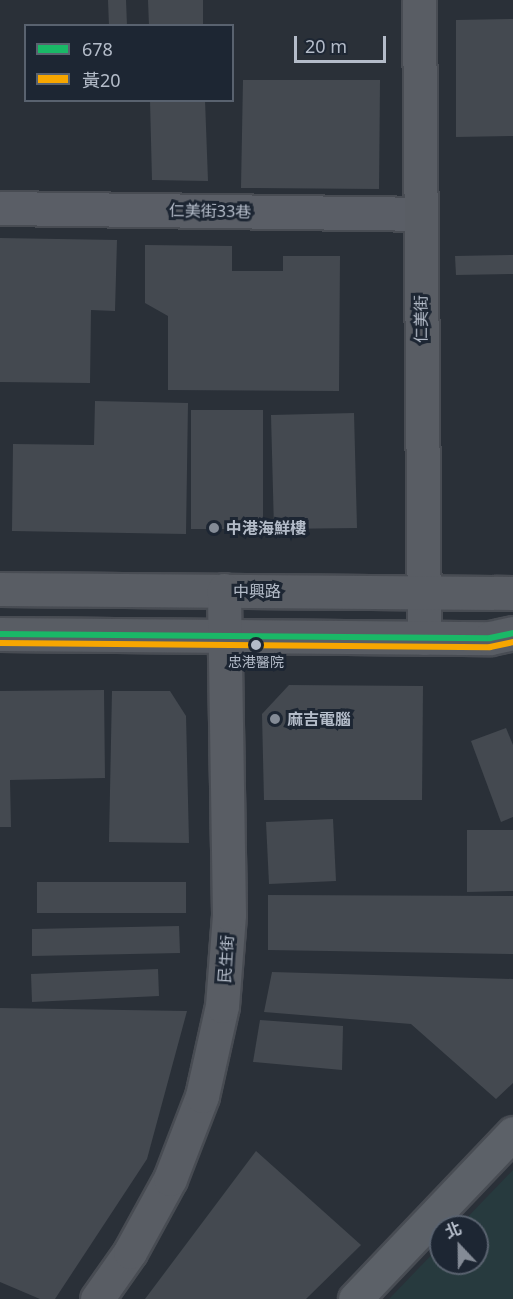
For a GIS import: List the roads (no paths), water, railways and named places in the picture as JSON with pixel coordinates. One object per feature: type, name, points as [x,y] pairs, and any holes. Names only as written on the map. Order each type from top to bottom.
[{"type":"main road","points":[[355,1299],[513,1133]]},
{"type":"street","name":"仁美街","points":[[419,0],[424,638]]},
{"type":"street","name":"仁美街33巷","points":[[0,208],[421,214]]},
{"type":"street","name":"中興路","points":[[0,588],[513,593]]},
{"type":"street","name":"民生街","points":[[96,1299],[130,1252],[170,1179],[198,1107],[214,1052],[228,960],[229,914],[224,590]]},
{"type":"street","points":[[0,634],[490,638],[513,633]]},
{"type":"place","name":"中港海鮮樓","points":[[214,528]]},
{"type":"place","name":"忠港醫院","points":[[256,645]]},
{"type":"place","name":"麻吉電腦","points":[[275,719]]}]
